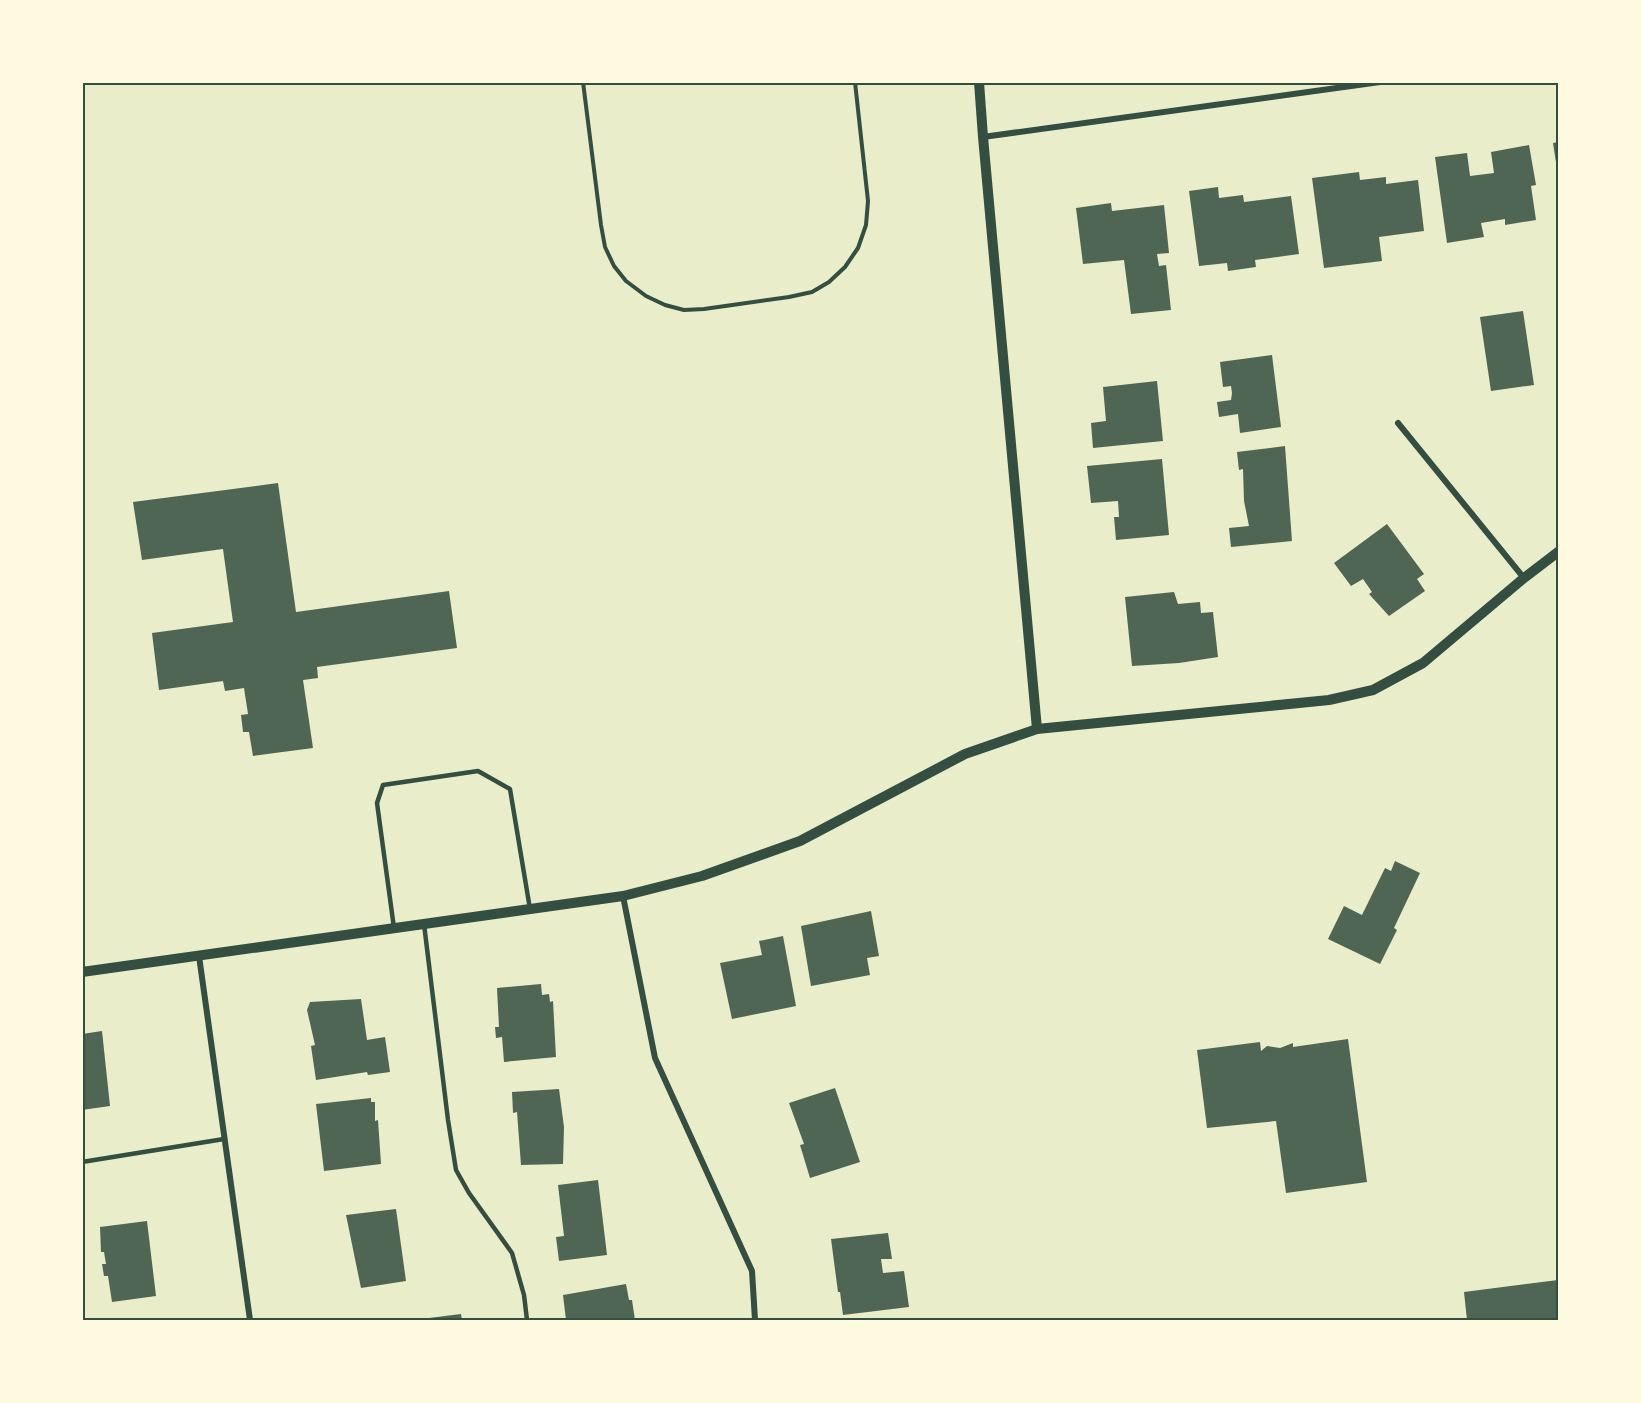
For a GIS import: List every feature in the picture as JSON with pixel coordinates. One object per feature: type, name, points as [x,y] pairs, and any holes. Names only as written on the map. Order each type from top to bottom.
[{"type":"street","points":[[980,82],[983,137],[1037,729]]},
{"type":"street","points":[[983,137],[1380,82]]},
{"type":"street","points":[[1398,423],[1524,578]]},
{"type":"street","points":[[82,972],[623,896],[702,876],[800,841],[965,754],[1037,729],[1329,700],[1373,690],[1423,663],[1558,552]]},
{"type":"street","points":[[623,896],[655,1058],[752,1271],[755,1320]]},
{"type":"street","points":[[199,956],[250,1320]]},
{"type":"lane","points":[[394,928],[377,803],[383,785],[478,771],[510,789],[530,909]]},
{"type":"lane","points":[[424,924],[456,1170],[512,1253],[524,1295],[528,1320]]},
{"type":"lane","points":[[82,1162],[224,1139]]},
{"type":"path","points":[[583,82],[605,247],[614,267],[626,281],[646,296],[664,305],[684,310],[812,292],[829,282],[845,267],[858,248],[866,225],[868,201],[855,82]]},
{"type":"building","points":[[1558,142],[1558,169],[1557,169],[1553,143]]},
{"type":"building","points":[[1529,145],[1536,185],[1531,186],[1536,220],[1505,225],[1505,219],[1481,223],[1484,237],[1447,243],[1435,157],[1467,153],[1470,176],[1494,173],[1491,152]]},
{"type":"building","points":[[1359,172],[1360,180],[1386,177],[1386,184],[1418,180],[1424,231],[1379,237],[1382,261],[1324,268],[1312,178]]},
{"type":"building","points":[[1218,187],[1219,198],[1243,195],[1244,202],[1291,196],[1299,254],[1255,260],[1256,267],[1228,271],[1227,263],[1199,266],[1189,191]]},
{"type":"building","points":[[1111,203],[1112,211],[1164,205],[1169,253],[1157,254],[1159,266],[1166,265],[1171,310],[1131,314],[1124,260],[1083,264],[1076,208]]},
{"type":"building","points":[[1523,311],[1534,385],[1491,391],[1480,317]]},
{"type":"building","points":[[1272,355],[1281,427],[1240,433],[1238,414],[1219,417],[1217,402],[1231,400],[1232,393],[1231,386],[1223,387],[1220,362]]},
{"type":"building","points":[[1157,381],[1163,441],[1093,448],[1091,423],[1106,421],[1103,387]]},
{"type":"building","points":[[1285,446],[1292,541],[1231,547],[1229,528],[1249,526],[1244,501],[1243,469],[1239,470],[1237,452]]},
{"type":"building","points":[[1162,459],[1169,535],[1116,540],[1114,517],[1119,517],[1118,501],[1091,503],[1087,466]]},
{"type":"building","points":[[278,483],[296,612],[449,591],[457,648],[317,667],[318,678],[303,680],[313,748],[253,756],[249,732],[243,732],[241,715],[248,714],[244,688],[225,691],[223,681],[159,690],[152,633],[233,622],[223,549],[142,560],[133,502]]},
{"type":"building","points":[[1387,524],[1424,574],[1417,579],[1425,591],[1389,616],[1369,594],[1372,592],[1363,579],[1351,586],[1334,563]]},
{"type":"building","points":[[1174,592],[1178,604],[1200,602],[1201,613],[1213,612],[1218,657],[1179,663],[1132,666],[1125,597]]},
{"type":"building","points":[[1395,861],[1420,873],[1394,928],[1397,930],[1380,964],[1328,939],[1344,906],[1362,915],[1385,868],[1391,871]]},
{"type":"building","points":[[871,911],[879,956],[867,958],[870,975],[811,986],[801,926]]},
{"type":"building","points":[[783,936],[796,1006],[732,1019],[720,963],[762,955],[759,941]]},
{"type":"building","points":[[541,984],[542,995],[549,994],[550,1002],[553,1001],[556,1057],[504,1062],[502,1037],[496,1038],[495,1027],[499,1027],[497,988]]},
{"type":"building","points":[[361,999],[367,1040],[385,1037],[390,1072],[368,1075],[367,1072],[316,1080],[311,1046],[315,1045],[307,1010],[310,1002]]},
{"type":"building","points":[[102,1031],[110,1106],[82,1110],[82,1034]]},
{"type":"building","points":[[1348,1039],[1367,1182],[1286,1193],[1276,1121],[1207,1128],[1197,1050],[1260,1042],[1261,1051],[1267,1046],[1280,1048],[1293,1043],[1293,1047]]},
{"type":"building","points":[[835,1088],[860,1162],[810,1178],[800,1145],[804,1144],[789,1103]]},
{"type":"building","points":[[559,1089],[564,1127],[563,1164],[521,1165],[517,1112],[513,1113],[512,1092]]},
{"type":"building","points":[[371,1098],[371,1102],[375,1102],[375,1121],[378,1120],[381,1164],[324,1171],[316,1104]]},
{"type":"building","points":[[598,1180],[607,1255],[559,1261],[556,1237],[564,1236],[558,1185]]},
{"type":"building","points":[[396,1209],[406,1281],[361,1288],[346,1215]]},
{"type":"building","points":[[147,1221],[156,1296],[112,1302],[108,1276],[104,1276],[102,1264],[106,1264],[104,1252],[101,1252],[100,1227]]},
{"type":"building","points":[[888,1233],[892,1259],[881,1259],[883,1273],[904,1271],[909,1307],[843,1315],[831,1239]]},
{"type":"building","points":[[1558,1280],[1558,1320],[1467,1320],[1464,1292]]},
{"type":"building","points":[[626,1284],[629,1300],[632,1300],[635,1320],[566,1320],[563,1295]]},
{"type":"building","points":[[461,1314],[462,1320],[421,1320],[421,1319]]}]
